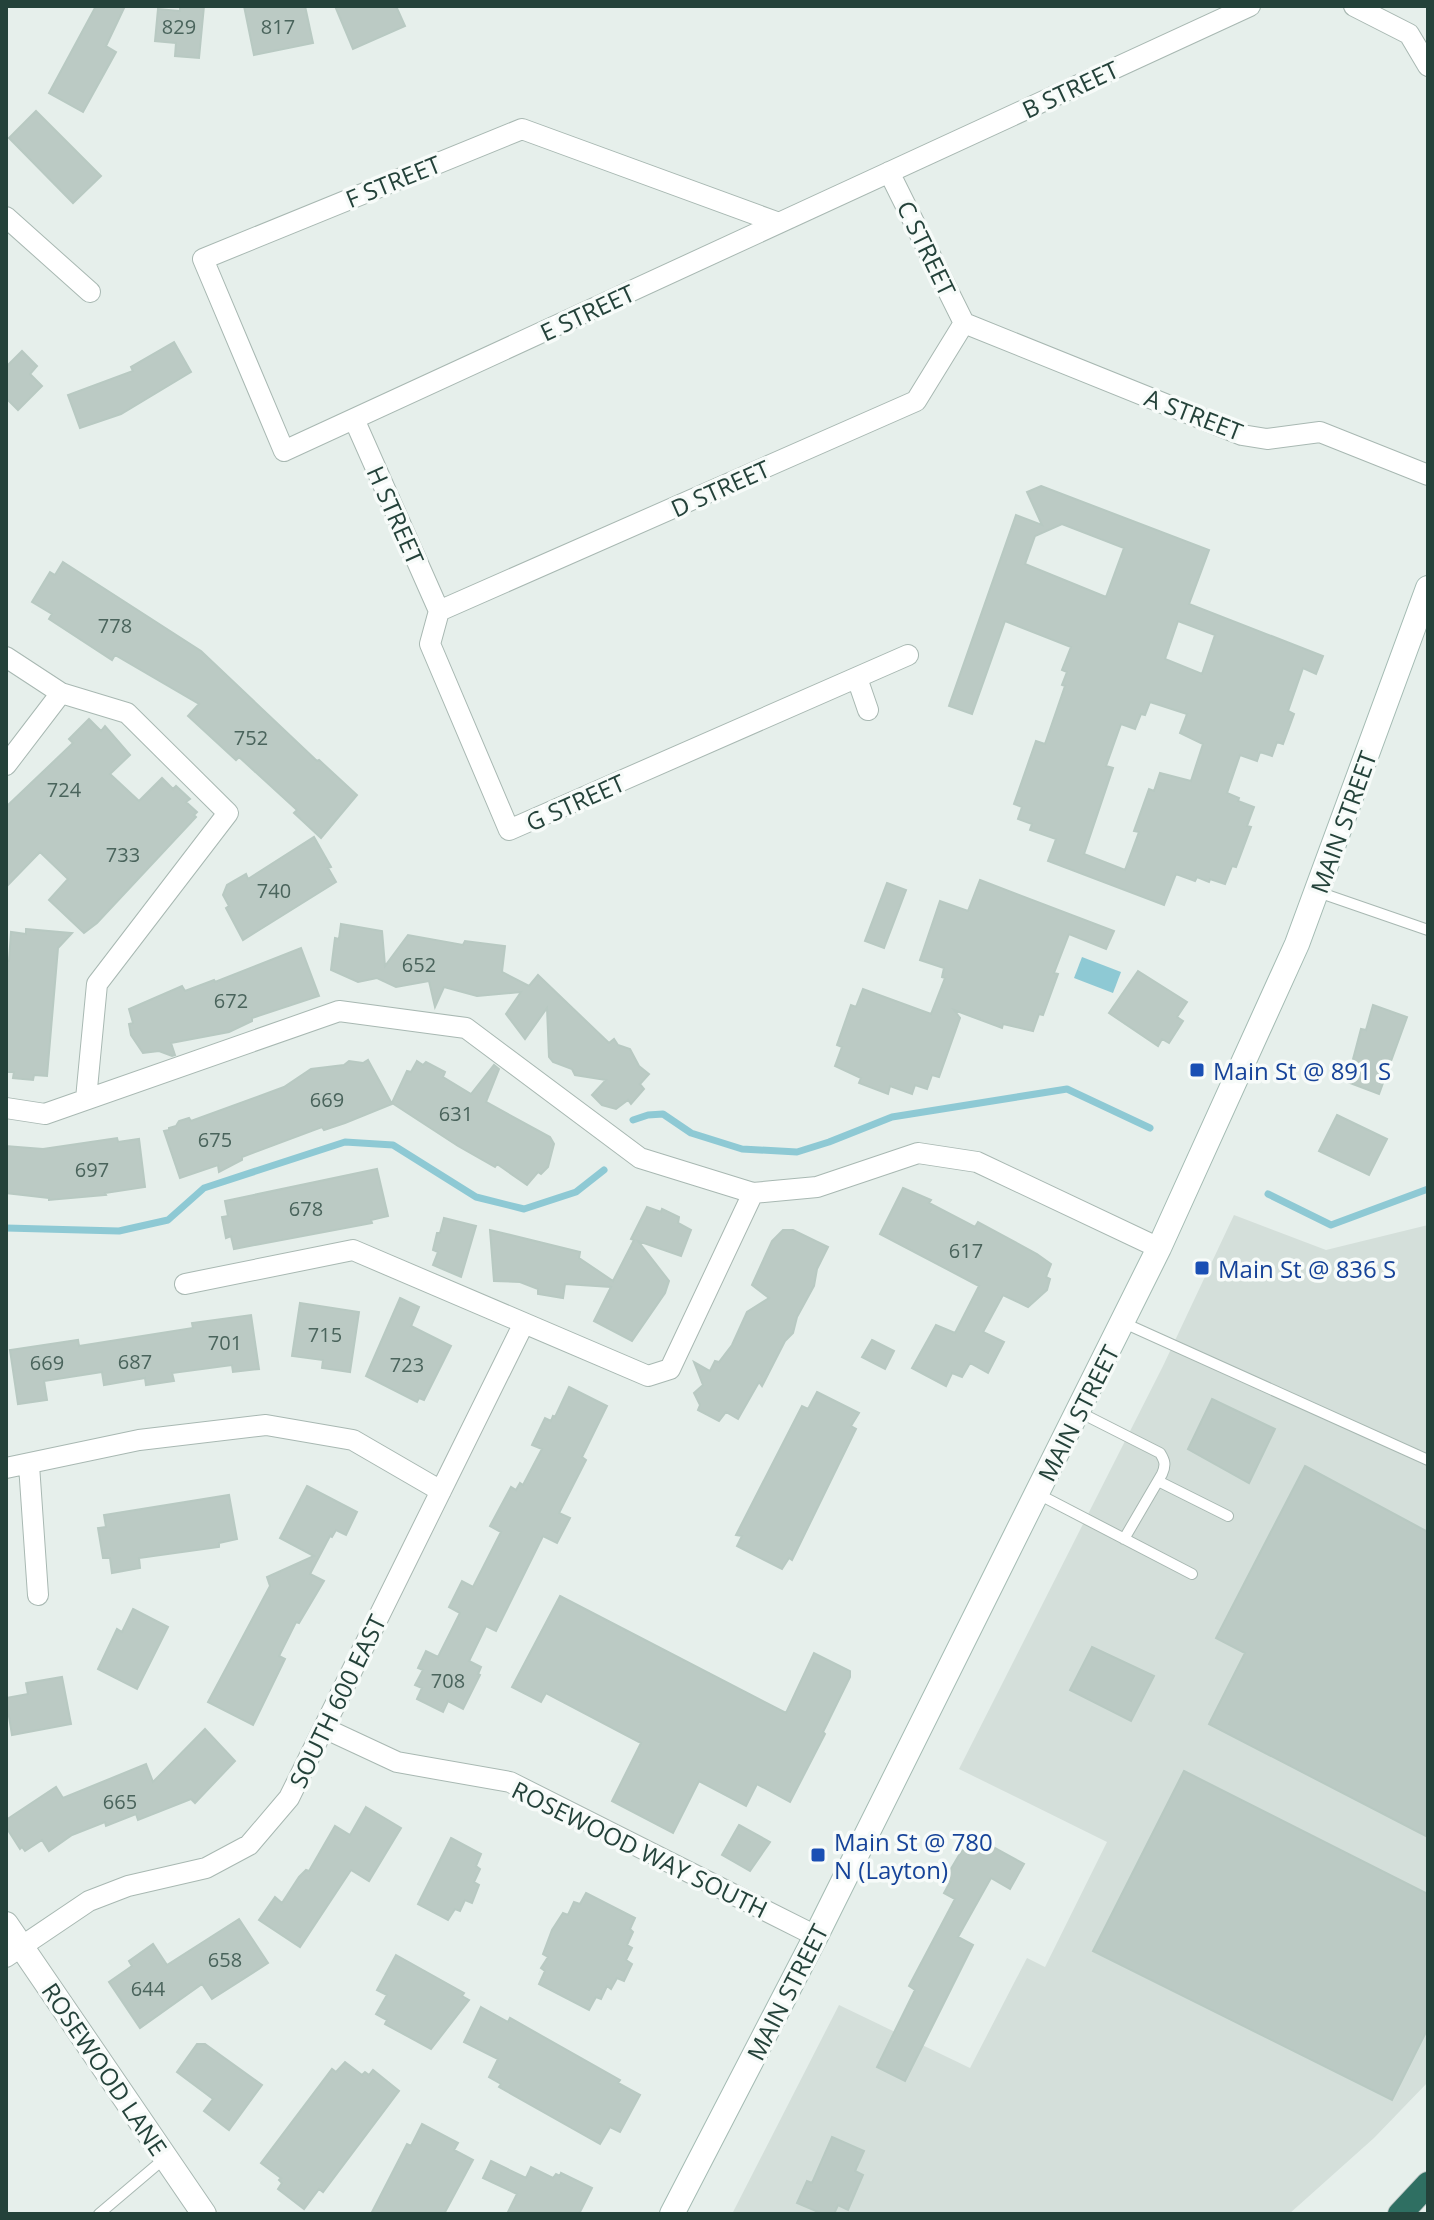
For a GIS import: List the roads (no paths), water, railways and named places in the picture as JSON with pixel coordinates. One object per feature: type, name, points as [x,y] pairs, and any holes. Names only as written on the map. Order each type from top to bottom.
[{"type":"highway","points":[[1400,2214],[1428,2184]]},
{"type":"main road","name":"MAIN STREET","points":[[672,2214],[816,1936],[1159,1248],[1279,988],[1422,624],[1428,588]]},
{"type":"main road","name":"ROSEWOOD LANE","points":[[6,1924],[14,1952],[204,2214]]},
{"type":"street","name":"B STREET","points":[[889,172],[1250,6]]},
{"type":"street","points":[[1354,6],[1409,34],[1428,66]]},
{"type":"street","name":"F STREET","points":[[284,451],[203,259],[522,129],[779,223]]},
{"type":"street","name":"E STREET","points":[[284,451],[889,172]]},
{"type":"street","name":"C STREET","points":[[889,172],[964,323]]},
{"type":"street","points":[[6,217],[90,292]]},
{"type":"street","name":"A STREET","points":[[964,323],[1242,435],[1267,439],[1320,432],[1428,475]]},
{"type":"street","name":"D STREET","points":[[439,611],[916,401],[964,323]]},
{"type":"street","name":"H STREET","points":[[354,419],[439,611]]},
{"type":"street","name":"G STREET","points":[[439,611],[430,644],[509,830],[908,655]]},
{"type":"street","points":[[6,657],[61,693],[127,713],[228,813],[97,984],[86,1099]]},
{"type":"street","points":[[857,678],[868,710]]},
{"type":"street","points":[[6,765],[61,693]]},
{"type":"street","points":[[6,1108],[45,1114],[339,1011],[466,1028],[640,1158],[753,1193],[817,1187],[918,1153],[977,1162],[1159,1248]]},
{"type":"street","points":[[185,1284],[353,1250],[648,1376],[670,1369],[753,1193]]},
{"type":"street","name":"SOUTH 600 EAST","points":[[14,1952],[89,1901],[128,1886],[206,1868],[249,1845],[289,1798],[524,1323]]},
{"type":"street","points":[[6,1468],[139,1440],[266,1425],[353,1440],[441,1491]]},
{"type":"street","points":[[29,1465],[38,1595]]},
{"type":"street","name":"ROSEWOOD WAY SOUTH","points":[[324,1728],[397,1762],[510,1782],[816,1936]]},
{"type":"lane","points":[[1318,892],[1428,930]]},
{"type":"lane","points":[[1124,1323],[1428,1460]]},
{"type":"lane","points":[[1079,1412],[1160,1453],[1164,1459],[1165,1467],[1124,1539]]},
{"type":"lane","points":[[1158,1481],[1228,1516]]},
{"type":"lane","points":[[1037,1493],[1192,1574]]},
{"type":"lane","points":[[99,2214],[165,2158]]},
{"type":"water","points":[[1082,957],[1121,972],[1113,993],[1074,978]]},
{"type":"waterway","points":[[633,1120],[663,1114],[691,1133],[742,1149],[797,1152],[892,1117],[1067,1089],[1150,1128]]},
{"type":"waterway","points":[[6,1228],[119,1231],[168,1220],[204,1188],[345,1142],[393,1145],[476,1197],[524,1209],[576,1192],[604,1170]]},
{"type":"waterway","points":[[1268,1194],[1331,1225],[1428,1189]]},
{"type":"place","name":"Main St @ 891 S","points":[[1197,1070]]},
{"type":"place","name":"Main St @ 836 S","points":[[1202,1268]]},
{"type":"place","name":"Main St @ 780 N (Layton)","points":[[818,1855]]}]
